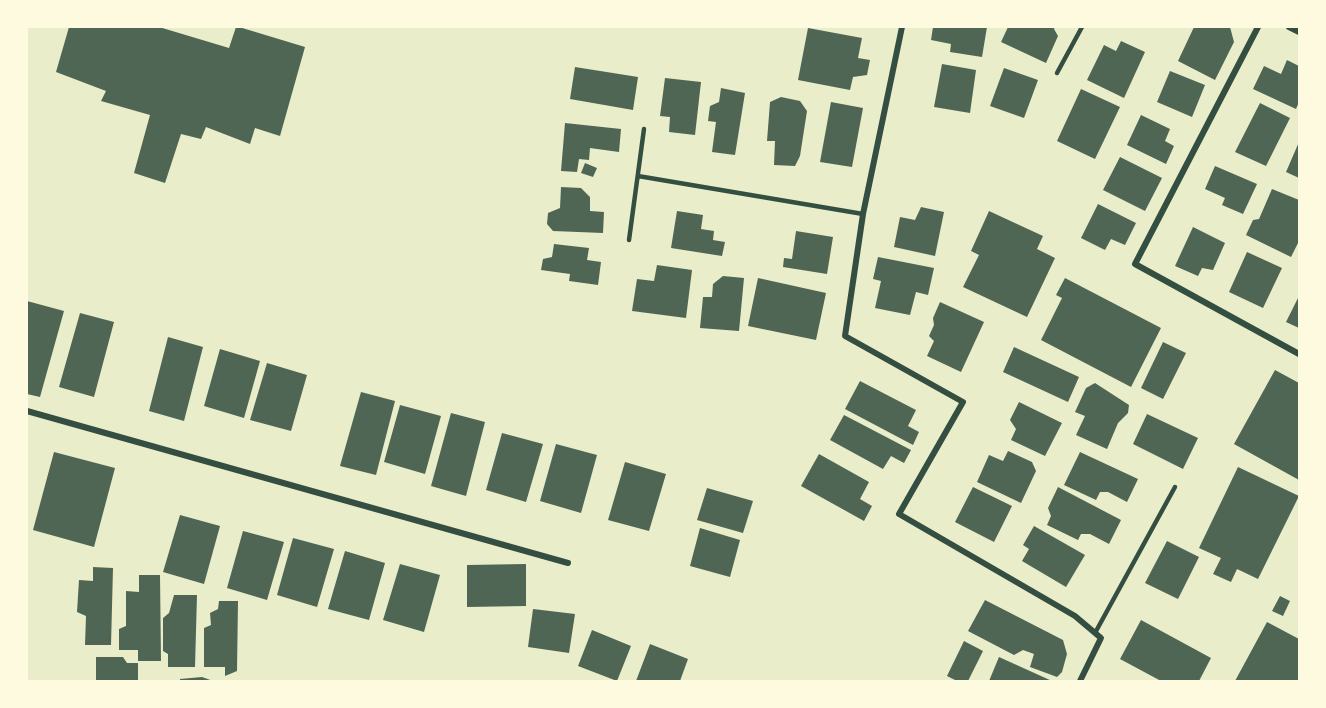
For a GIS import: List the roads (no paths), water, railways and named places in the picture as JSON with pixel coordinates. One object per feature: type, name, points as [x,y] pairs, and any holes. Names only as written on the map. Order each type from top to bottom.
[{"type":"street","points":[[902,27],[863,214],[845,336],[963,402],[899,513],[1075,616],[1101,638],[1080,681]]},
{"type":"street","points":[[1258,27],[1135,264],[1299,354]]},
{"type":"street","points":[[1289,27],[1299,32]]},
{"type":"street","points":[[27,411],[568,563]]},
{"type":"lane","points":[[1057,73],[1082,27]]},
{"type":"lane","points":[[629,240],[644,129]]},
{"type":"lane","points":[[638,176],[863,214]]},
{"type":"lane","points":[[1095,633],[1175,487]]}]
